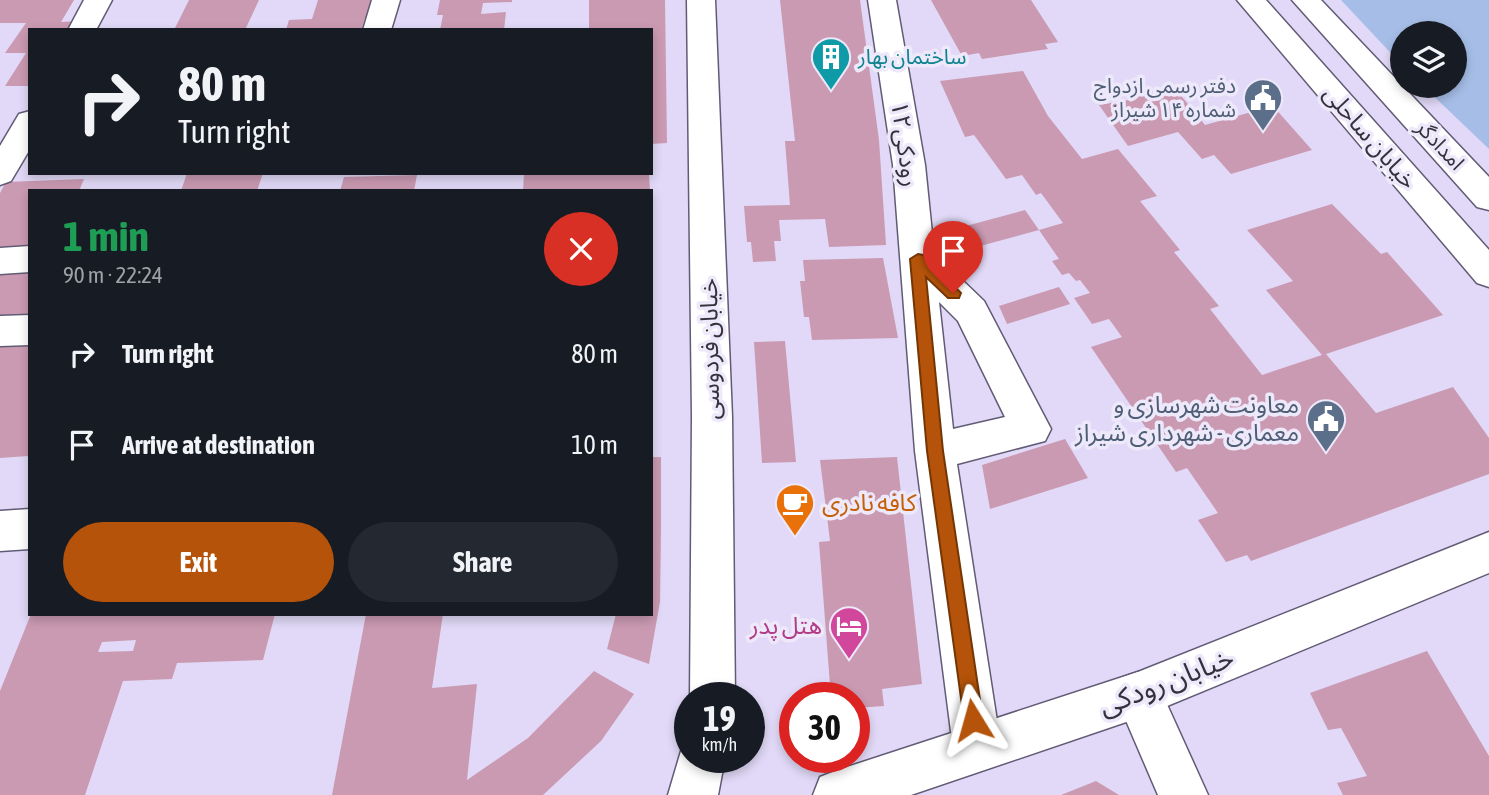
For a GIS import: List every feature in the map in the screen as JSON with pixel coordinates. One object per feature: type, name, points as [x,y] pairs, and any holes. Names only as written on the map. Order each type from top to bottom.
[{"type":"street","points":[[83,28],[98,0]]},
{"type":"street","points":[[378,28],[386,0]]},
{"type":"street","name":"خیابان فردوسی","points":[[701,0],[712,417],[712,682]]},
{"type":"street","name":"رودکی۱۲","points":[[882,0],[909,165],[935,451],[977,747]]},
{"type":"street","name":"خیابان ساحلی","points":[[1251,0],[1489,273]]},
{"type":"street","name":"امدادگر","points":[[1306,0],[1489,198]]},
{"type":"street","points":[[0,173],[28,124]]},
{"type":"street","points":[[0,261],[28,259]]},
{"type":"street","points":[[918,259],[971,311],[1031,429],[935,451]]},
{"type":"street","points":[[0,331],[28,330]]},
{"type":"street","points":[[0,531],[28,529]]},
{"type":"street","name":"خیابان رودکی","points":[[838,795],[1138,695],[1489,552]]},
{"type":"street","points":[[1138,695],[1183,795]]},
{"type":"street","points":[[693,795],[698,773]]},
{"type":"water","points":[[1341,0],[1489,0],[1489,149],[1436,98],[1467,98],[1467,21],[1390,21],[1390,52]]},
{"type":"building","points":[[0,0],[74,0],[61,22],[77,21],[73,28],[28,28],[28,86],[5,86],[26,53],[5,53],[26,23],[0,23]]},
{"type":"building","points":[[189,0],[259,0],[246,28],[175,28]]},
{"type":"building","points":[[318,0],[377,0],[372,18],[365,18],[362,28],[287,28],[289,20],[312,19]]},
{"type":"building","points":[[440,0],[512,0],[483,3],[481,14],[506,12],[504,28],[440,28],[443,15],[437,15]]},
{"type":"building","points":[[589,0],[665,0],[667,143],[653,144],[653,28],[589,28]]},
{"type":"building","points":[[780,0],[860,0],[879,140],[886,245],[829,247],[825,219],[779,220],[781,241],[774,241],[776,261],[753,262],[751,242],[747,242],[744,206],[790,205],[785,141],[795,141]]},
{"type":"building","points":[[931,0],[1031,0],[1058,42],[1045,44],[1048,49],[982,59],[979,53],[962,56]]},
{"type":"building","points":[[1023,71],[1048,116],[1082,159],[1118,149],[1157,196],[1140,201],[1180,250],[1174,252],[1219,306],[1210,309],[1262,375],[1322,355],[1266,290],[1293,281],[1247,230],[1332,204],[1381,254],[1387,252],[1443,315],[1326,354],[1376,413],[1453,387],[1489,438],[1489,474],[1251,561],[1247,555],[1226,562],[1198,520],[1218,513],[1187,468],[1176,472],[1091,347],[1122,337],[1109,319],[1092,324],[1074,298],[1090,293],[1080,280],[1076,281],[1069,273],[1062,275],[1052,261],[1059,259],[1039,230],[1063,223],[1041,193],[1036,195],[1022,175],[1006,179],[974,135],[965,137],[940,81]]},
{"type":"building","points":[[1174,87],[1205,125],[1273,106],[1312,150],[1231,174],[1214,155],[1202,159],[1178,132],[1128,146],[1099,105],[1134,99],[1131,95]]},
{"type":"building","points":[[186,175],[262,175],[258,189],[182,189]]},
{"type":"building","points":[[417,175],[414,189],[341,189],[344,177]]},
{"type":"building","points":[[524,175],[649,175],[650,189],[523,189]]},
{"type":"building","points":[[84,179],[80,189],[28,189],[28,250],[0,252],[0,193],[6,182]]},
{"type":"building","points":[[1025,210],[1039,230],[973,248],[966,226]]},
{"type":"building","points":[[883,258],[898,338],[812,340],[809,317],[804,317],[800,281],[805,281],[803,260]]},
{"type":"building","points":[[28,269],[28,321],[0,323],[0,271]]},
{"type":"building","points":[[1059,287],[1070,304],[1007,324],[999,306]]},
{"type":"building","points":[[785,341],[796,462],[762,463],[754,342]]},
{"type":"building","points":[[28,343],[28,456],[0,458],[0,344]]},
{"type":"building","points":[[1065,439],[1088,478],[990,509],[982,465]]},
{"type":"building","points":[[653,457],[661,457],[660,602],[649,664],[607,649],[615,616],[653,616]]},
{"type":"building","points":[[897,457],[922,684],[882,689],[884,706],[870,707],[870,682],[830,682],[819,542],[830,541],[820,460]]},
{"type":"building","points":[[30,616],[274,616],[263,660],[177,663],[172,679],[123,681],[85,795],[0,795],[0,691]],"holes":[[[136,640],[133,651],[98,652],[102,642]]]},
{"type":"building","points":[[366,616],[443,616],[432,688],[477,684],[467,780],[528,738],[594,671],[634,694],[601,741],[543,795],[332,795]]},
{"type":"building","points":[[1427,651],[1489,756],[1489,795],[1343,795],[1337,783],[1367,776],[1341,728],[1328,730],[1310,693]]},
{"type":"building","points":[[1096,781],[1119,795],[1061,795]]},
{"type":"place","name":"ساختمان بهار","points":[[831,91]]},
{"type":"place","name":"دفتر رسمی ازدواج شماره ۱۴ شیراز","points":[[1263,132]]},
{"type":"place","name":"معاونت شهرسازی و معماری - شهرداری شیراز","points":[[1326,453]]},
{"type":"place","name":"کافه نادری","points":[[795,537]]},
{"type":"place","name":"هتل پدر","points":[[849,660]]},
{"type":"route","points":[[953,293],[918,259],[935,451],[973,720]]}]
